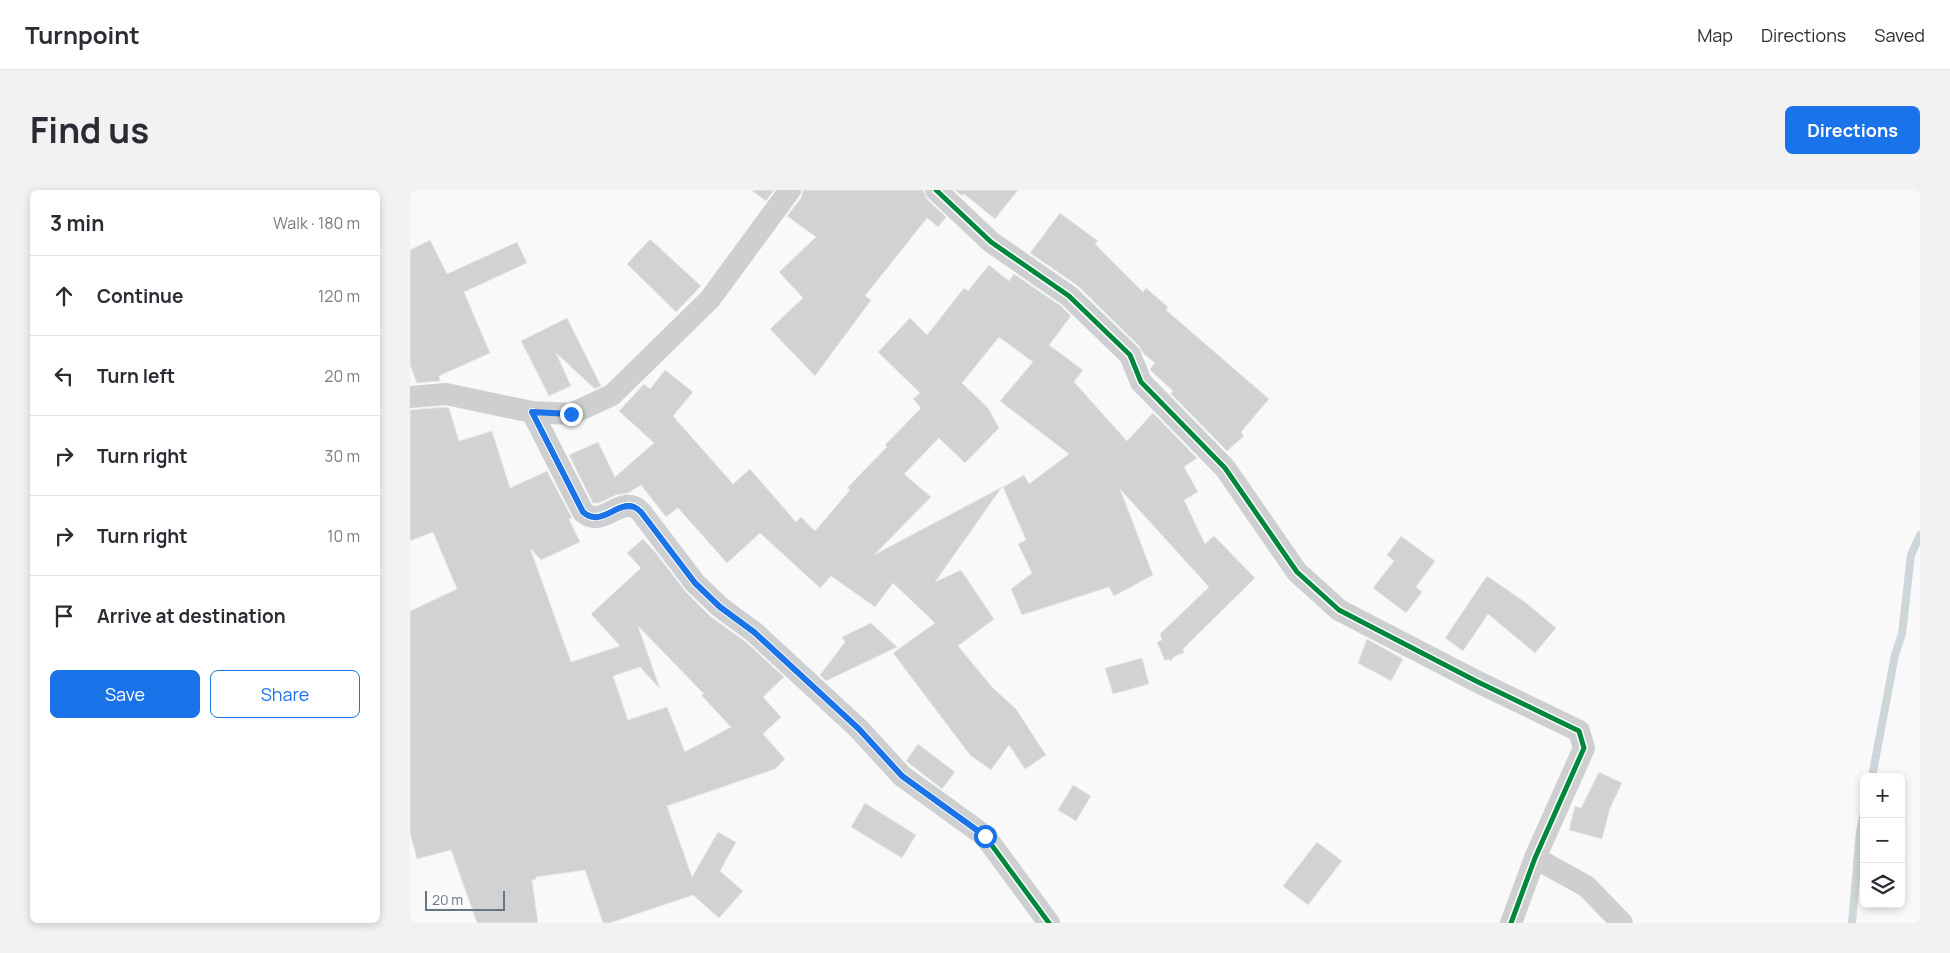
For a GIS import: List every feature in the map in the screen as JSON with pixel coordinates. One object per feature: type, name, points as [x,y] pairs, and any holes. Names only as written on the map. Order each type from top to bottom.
[{"type":"street","points":[[410,397],[446,394],[532,412],[571,414],[612,395],[710,299],[790,190]]},
{"type":"street","points":[[936,190],[991,242],[1069,296],[1130,355],[1141,382],[1225,468],[1297,572],[1339,610],[1476,682],[1579,731],[1584,748],[1535,858],[1511,923]]},
{"type":"street","points":[[532,412],[583,512],[588,517],[595,518],[627,506],[634,507],[641,512],[702,589],[720,607],[754,632],[859,729],[902,776],[985,836],[1048,923]]},
{"type":"street","points":[[1535,858],[1586,886],[1622,923]]},
{"type":"building","points":[[751,190],[774,190],[766,201]]},
{"type":"building","points":[[803,190],[923,190],[927,199],[946,217],[938,227],[927,218],[865,296],[871,300],[815,376],[770,329],[803,298],[779,272],[816,237],[787,216],[801,198]]},
{"type":"building","points":[[955,190],[1018,190],[995,219],[964,194],[962,196]]},
{"type":"building","points":[[1060,213],[1098,241],[1095,244],[1143,292],[1146,288],[1168,307],[1166,310],[1269,399],[1241,432],[1244,436],[1227,451],[1171,394],[1173,391],[1151,371],[1150,369],[1155,363],[1143,353],[1139,346],[1078,286],[1030,253]]},
{"type":"building","points":[[650,239],[701,286],[676,312],[627,264]]},
{"type":"building","points":[[430,240],[447,274],[517,242],[527,263],[464,292],[490,353],[439,376],[440,381],[417,383],[410,365],[410,250]]},
{"type":"building","points":[[989,265],[1009,281],[1014,274],[1061,306],[1071,316],[1049,345],[1083,370],[1074,382],[1127,441],[1153,413],[1197,458],[1184,467],[1198,492],[1184,500],[1205,544],[1214,536],[1255,578],[1183,649],[1184,653],[1175,656],[1170,661],[1169,659],[1165,661],[1157,642],[1162,640],[1160,634],[1209,587],[1120,489],[1153,575],[1114,596],[1109,587],[1022,615],[1011,589],[1032,573],[1018,544],[1026,540],[1003,487],[1024,475],[1029,484],[1069,454],[1000,401],[1033,362],[999,337],[962,383],[988,408],[999,428],[965,463],[939,438],[904,474],[931,497],[874,555],[1002,487],[935,582],[961,570],[994,619],[958,646],[993,688],[1016,709],[1046,755],[1025,769],[1009,745],[991,770],[970,755],[893,653],[935,623],[893,583],[875,607],[831,576],[820,588],[760,533],[727,563],[678,508],[666,517],[641,485],[628,493],[616,495],[599,503],[593,503],[569,455],[598,442],[615,477],[654,443],[619,411],[644,384],[650,389],[665,370],[693,392],[673,416],[733,484],[750,469],[796,522],[801,517],[815,531],[850,490],[847,488],[887,447],[885,445],[921,408],[913,399],[920,393],[878,352],[910,318],[927,335],[964,288],[968,291]]},
{"type":"building","points":[[567,318],[601,386],[595,389],[556,353],[571,386],[549,396],[521,341]]},
{"type":"building","points":[[449,408],[459,441],[492,431],[510,488],[547,471],[572,518],[569,519],[580,542],[541,560],[530,548],[571,662],[620,646],[591,614],[641,568],[627,553],[643,539],[686,592],[711,617],[746,642],[784,677],[763,697],[781,717],[763,734],[785,759],[775,769],[667,806],[692,877],[718,832],[736,842],[720,871],[743,891],[719,918],[693,895],[610,923],[603,923],[585,870],[536,877],[536,879],[532,880],[538,923],[477,923],[451,850],[417,859],[410,833],[410,611],[457,589],[433,532],[410,541],[410,410]],"holes":[[[638,626],[704,694],[701,695],[731,727],[685,752],[667,707],[628,720],[613,676],[640,667],[660,689]]]},
{"type":"building","points":[[1401,536],[1435,561],[1416,587],[1422,592],[1406,613],[1373,588],[1394,561],[1387,555]]},
{"type":"building","points":[[1487,576],[1525,602],[1556,628],[1535,653],[1488,614],[1463,651],[1445,638]]},
{"type":"building","points":[[871,623],[897,647],[826,681],[820,675],[845,642],[842,637]]},
{"type":"building","points":[[1367,639],[1403,659],[1391,681],[1358,663]]},
{"type":"building","points":[[1142,658],[1149,684],[1113,694],[1105,668]]},
{"type":"building","points":[[918,744],[955,772],[942,789],[906,761]]},
{"type":"building","points":[[1599,772],[1622,783],[1610,808],[1602,839],[1569,830],[1575,806],[1581,808]]},
{"type":"building","points":[[1073,785],[1091,796],[1076,821],[1058,810]]},
{"type":"building","points":[[865,803],[916,835],[902,858],[851,827]]},
{"type":"building","points":[[1317,842],[1342,861],[1308,905],[1283,886]]},
{"type":"waterway","points":[[1873,773],[1895,655],[1902,634],[1911,555],[1920,535]]},
{"type":"waterway","points":[[1852,923],[1860,831],[1863,818]]},
{"type":"cycle path","points":[[936,190],[991,242],[1069,296],[1130,355],[1141,382],[1225,468],[1297,572],[1339,610],[1476,681],[1579,731],[1584,748],[1535,858],[1511,923]]},
{"type":"cycle path","points":[[532,412],[583,512],[596,517],[603,516],[621,507],[628,506],[639,510],[695,583],[720,607],[754,632],[859,729],[902,776],[985,836],[1049,923]]},
{"type":"route","points":[[571,414],[532,412],[583,512],[588,517],[595,518],[627,506],[634,507],[641,512],[695,583],[720,607],[754,632],[859,729],[902,776],[985,836]]}]
